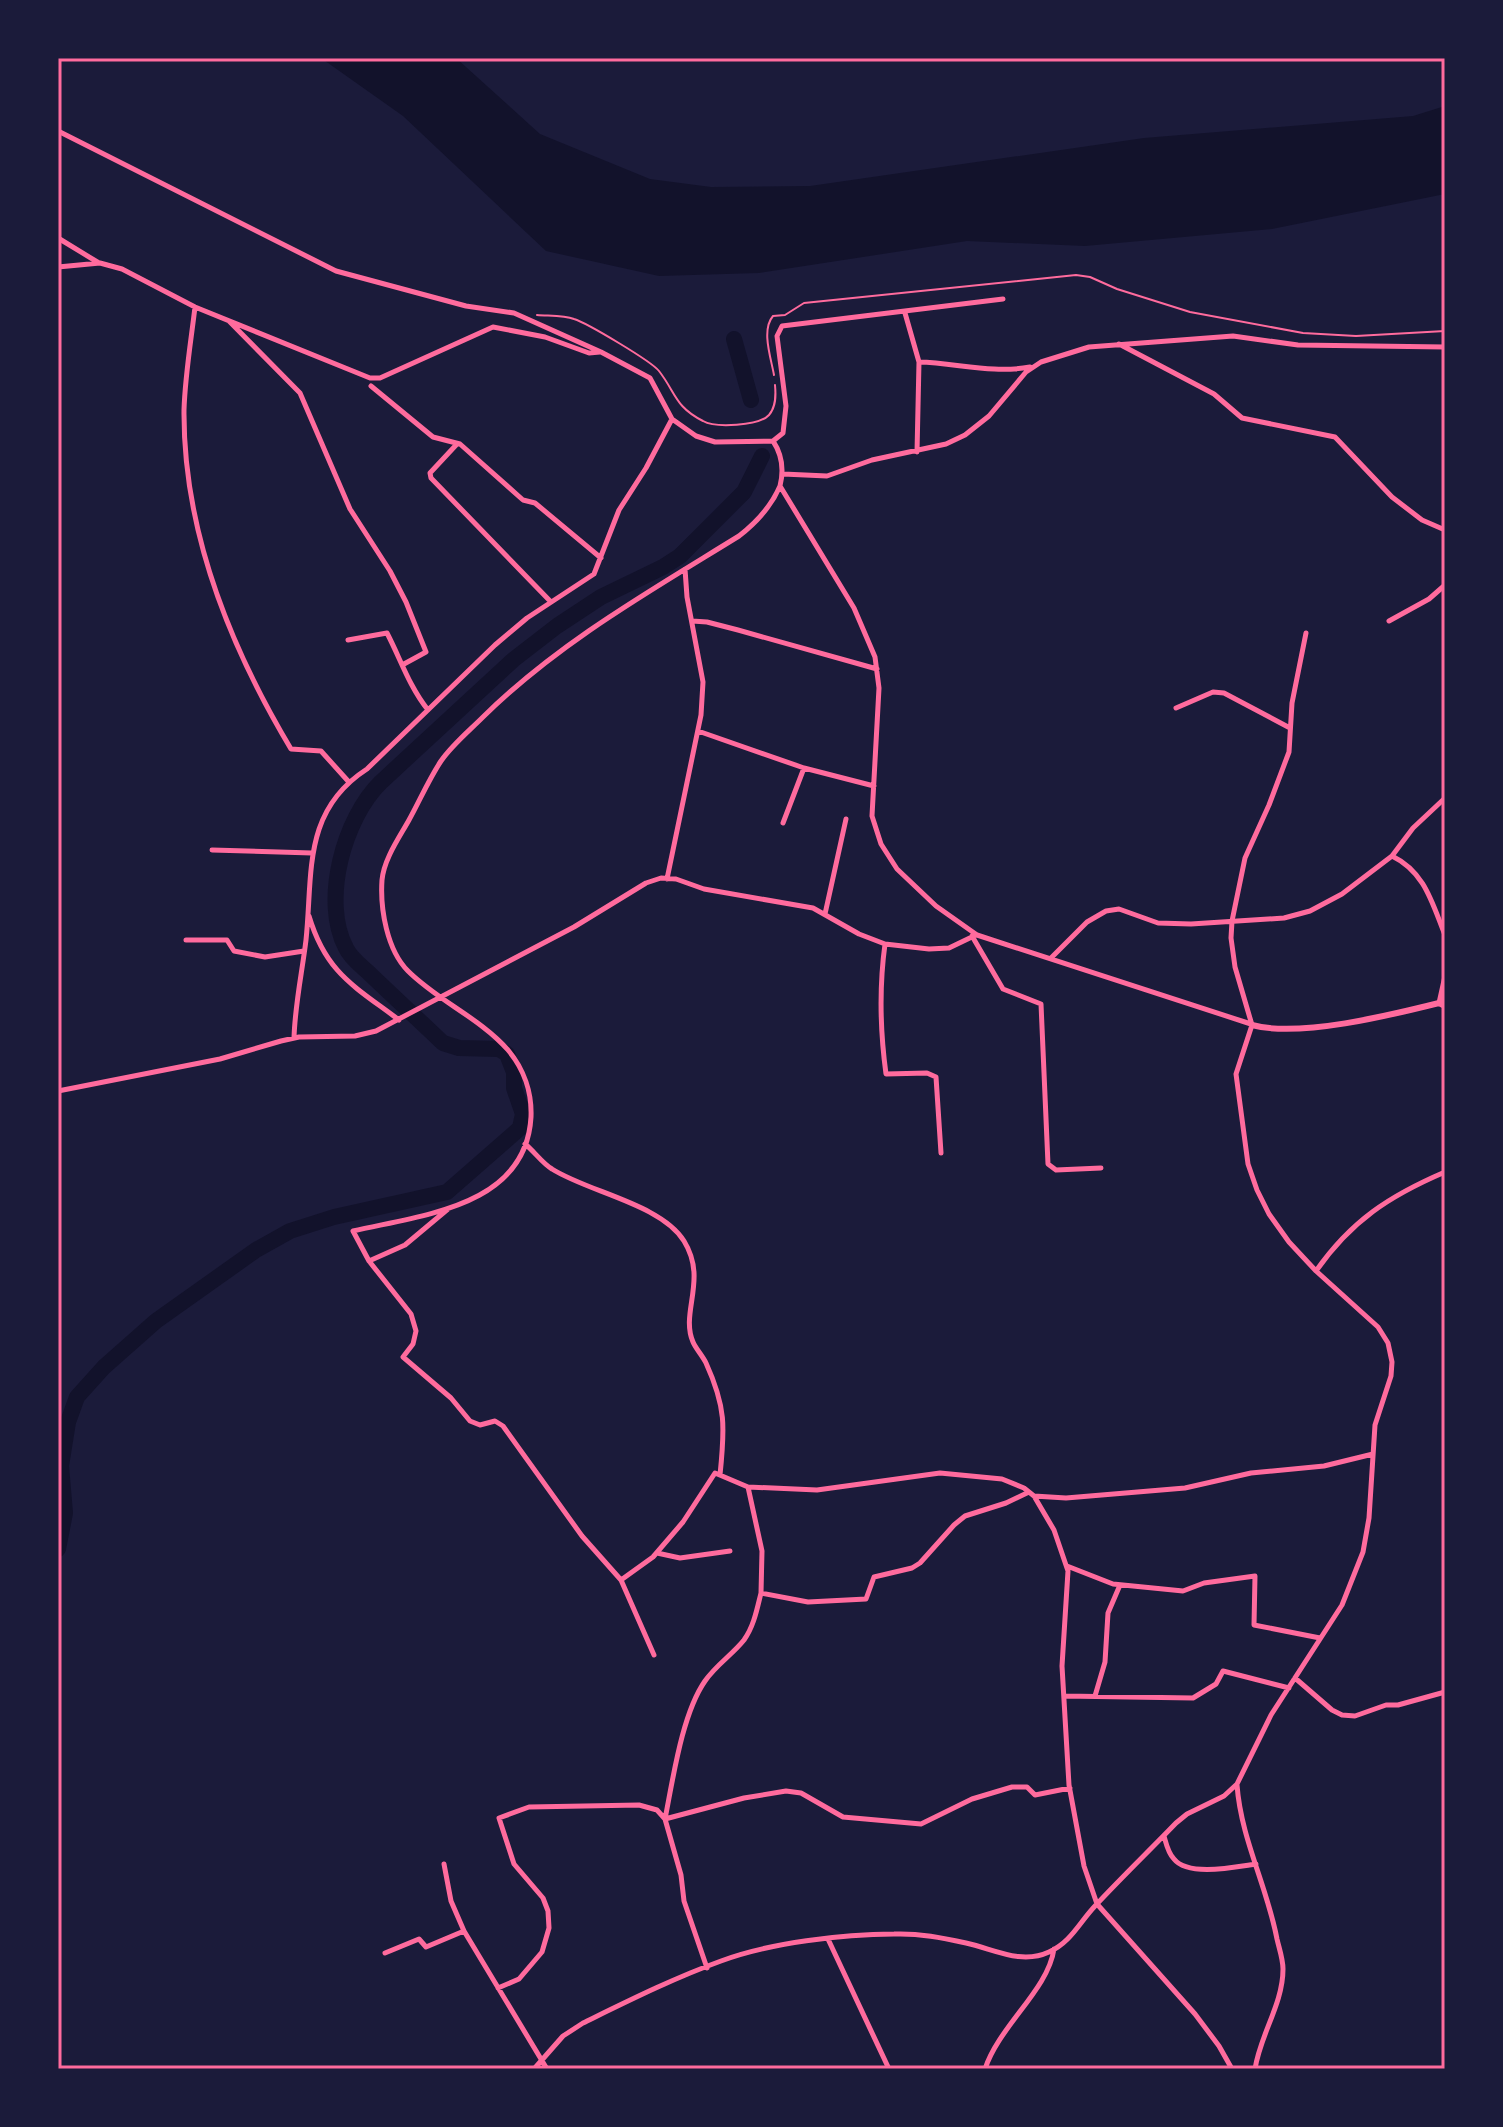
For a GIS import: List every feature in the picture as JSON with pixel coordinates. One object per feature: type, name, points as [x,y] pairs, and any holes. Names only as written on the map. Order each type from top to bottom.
[{"type":"street","points":[[58,131],[336,271],[466,306],[514,313],[601,352],[650,378],[672,419],[696,436],[715,442],[773,441],[783,433],[786,406],[778,329],[782,326],[1003,299]]},
{"type":"street","points":[[58,238],[100,263],[122,269],[195,307],[370,378],[380,378],[493,327],[545,337],[589,353],[601,352]]},
{"type":"street","points":[[58,267],[100,263]]},
{"type":"street","points":[[195,307],[184,409],[187,468],[203,552],[242,657],[260,696],[291,749],[321,751],[349,781]]},
{"type":"street","points":[[905,313],[919,362],[917,452]]},
{"type":"street","points":[[228,320],[300,393],[350,509],[390,571],[426,652],[404,664]]},
{"type":"street","points":[[919,362],[947,362],[988,371],[1011,370],[1035,366],[1089,347],[1233,336],[1298,345],[1445,347]]},
{"type":"street","points":[[1118,343],[1214,394],[1242,418],[1335,437],[1392,497],[1422,520],[1445,530]]},
{"type":"street","points":[[783,474],[827,476],[872,460],[946,444],[965,435],[989,416],[1026,372],[1035,366]]},
{"type":"street","points":[[371,386],[433,437],[457,444],[523,500],[535,503],[601,558]]},
{"type":"street","points":[[294,1038],[312,853],[328,806],[349,781],[367,769],[495,645],[527,618],[594,574],[619,510],[672,419]]},
{"type":"street","points":[[654,1655],[621,1580],[582,1536],[503,1426],[495,1421],[480,1425],[470,1421],[451,1398],[403,1357],[413,1344],[416,1331],[411,1314],[369,1261],[353,1231],[449,1208],[484,1195],[509,1172],[531,1126],[532,1104],[518,1063],[492,1034],[408,971],[395,951],[382,896],[382,876],[389,856],[442,759],[503,697],[540,665],[755,524],[773,502],[783,474],[780,452],[773,441]]},
{"type":"street","points":[[457,444],[430,473],[431,478],[551,602]]},
{"type":"street","points":[[780,486],[854,608],[878,669],[872,816],[881,844],[897,869],[936,906],[975,936],[1252,1025],[1273,1028],[1348,1023],[1442,1004],[1445,976]]},
{"type":"street","points":[[667,879],[698,731],[703,682],[685,569]]},
{"type":"street","points":[[1389,621],[1429,599],[1445,585]]},
{"type":"street","points":[[692,621],[728,627],[878,669]]},
{"type":"street","points":[[348,640],[387,633],[404,664],[412,689],[428,710]]},
{"type":"street","points":[[534,2069],[563,2036],[583,2023],[707,1968],[754,1951],[828,1939],[895,1934],[927,1935],[1017,1957],[1033,1957],[1054,1949],[1072,1936],[1097,1904],[1187,1814],[1211,1804],[1237,1784],[1271,1715],[1342,1605],[1363,1552],[1369,1518],[1375,1425],[1391,1376],[1392,1362],[1388,1343],[1378,1327],[1316,1271],[1269,1214],[1248,1164],[1236,1074],[1252,1025],[1235,967],[1232,921],[1245,858],[1289,752],[1290,728],[1306,633]]},
{"type":"street","points":[[1176,708],[1213,692],[1224,693],[1290,728]]},
{"type":"street","points":[[698,731],[804,768],[874,786]]},
{"type":"street","points":[[783,823],[804,768]]},
{"type":"street","points":[[1050,959],[1087,922],[1106,911],[1119,909],[1158,923],[1191,924],[1284,918],[1310,911],[1342,894],[1392,856],[1413,828],[1445,798]]},
{"type":"street","points":[[825,914],[846,819]]},
{"type":"street","points":[[212,850],[312,853]]},
{"type":"street","points":[[1392,856],[1413,869],[1424,883],[1445,935]]},
{"type":"street","points":[[58,1091],[220,1059],[294,1038],[355,1036],[376,1031],[574,927],[646,883],[667,879],[704,889],[813,908],[859,934],[885,944],[949,948],[975,936]]},
{"type":"street","points":[[308,911],[317,941],[328,961],[341,976],[401,1019]]},
{"type":"street","points":[[975,936],[1003,989],[1041,1004],[1048,1164],[1056,1170],[1101,1168]]},
{"type":"street","points":[[186,940],[227,940],[234,951],[265,957],[304,951]]},
{"type":"street","points":[[885,944],[880,982],[886,1074],[927,1073],[936,1077],[941,1153]]},
{"type":"street","points":[[525,1144],[551,1169],[655,1215],[684,1241],[696,1285],[689,1327],[693,1342],[705,1360],[722,1401],[724,1433],[720,1475]]},
{"type":"street","points":[[1316,1271],[1334,1245],[1367,1215],[1408,1188],[1445,1172]]},
{"type":"street","points":[[369,1261],[405,1245],[449,1208]]},
{"type":"street","points":[[621,1580],[657,1553],[683,1522],[715,1473],[748,1487],[817,1490],[940,1473],[1002,1479],[1032,1494],[1066,1498],[1185,1488],[1251,1473],[1324,1466],[1373,1454]]},
{"type":"street","points":[[665,1819],[693,1703],[705,1681],[745,1638],[753,1624],[761,1593],[762,1551],[748,1487]]},
{"type":"street","points":[[1032,1494],[1054,1530],[1066,1566],[1064,1696],[1070,1788],[1084,1866],[1097,1904],[1195,2014],[1232,2069]]},
{"type":"street","points":[[761,1593],[808,1602],[866,1599],[874,1577],[912,1568],[920,1563],[965,1516],[1032,1494]]},
{"type":"street","points":[[657,1553],[680,1558],[730,1551]]},
{"type":"street","points":[[1066,1566],[1120,1585],[1183,1591],[1204,1583],[1255,1576],[1254,1625],[1320,1638]]},
{"type":"street","points":[[1095,1696],[1105,1662],[1108,1613],[1120,1585]]},
{"type":"street","points":[[1064,1696],[1193,1698],[1216,1684],[1223,1671],[1289,1688]]},
{"type":"street","points":[[1295,1678],[1342,1715],[1355,1716],[1386,1705],[1445,1692]]},
{"type":"street","points":[[1237,1784],[1244,1832],[1271,1905],[1283,1969],[1277,2000],[1255,2069]]},
{"type":"street","points":[[665,1819],[758,1795],[786,1791],[801,1793],[843,1817],[921,1824],[972,1799],[1012,1787],[1027,1787],[1035,1795],[1070,1788]]},
{"type":"street","points":[[498,1988],[519,1979],[542,1952],[549,1928],[543,1898],[514,1864],[499,1818],[529,1807],[639,1805],[657,1810],[665,1819],[681,1875],[684,1901],[707,1968]]},
{"type":"street","points":[[1164,1836],[1171,1857],[1178,1864],[1193,1869],[1256,1864]]},
{"type":"street","points":[[444,1864],[451,1901],[464,1931],[547,2069]]},
{"type":"street","points":[[385,1953],[419,1939],[426,1947],[464,1931]]},
{"type":"street","points":[[828,1939],[889,2069]]},
{"type":"street","points":[[985,2069],[989,2054],[1051,1966],[1054,1949]]},
{"type":"path","points":[[514,313],[573,318],[647,360],[658,370],[682,408],[707,424],[732,425],[759,421],[769,415],[776,400],[767,342],[769,320],[773,316],[785,315],[804,303],[1076,275],[1090,277],[1117,289],[1190,312],[1303,333],[1356,336],[1445,331]]},
{"type":"shaded area","points":[[321,58],[456,58],[540,134],[650,179],[711,187],[810,186],[1144,138],[1413,116],[1445,106],[1445,194],[1272,229],[1085,246],[967,241],[759,273],[659,276],[546,251],[403,116]]},
{"type":"waterway","points":[[734,339],[751,400]]},
{"type":"waterway","points":[[58,1549],[65,1513],[61,1466],[68,1422],[77,1397],[104,1367],[156,1321],[256,1250],[290,1231],[334,1217],[447,1192],[520,1128],[523,1114],[507,1054],[499,1049],[459,1048],[443,1043],[348,952],[339,929],[336,907],[336,884],[347,838],[356,817],[381,782],[513,660],[601,597],[680,556],[744,492],[762,456]]}]
